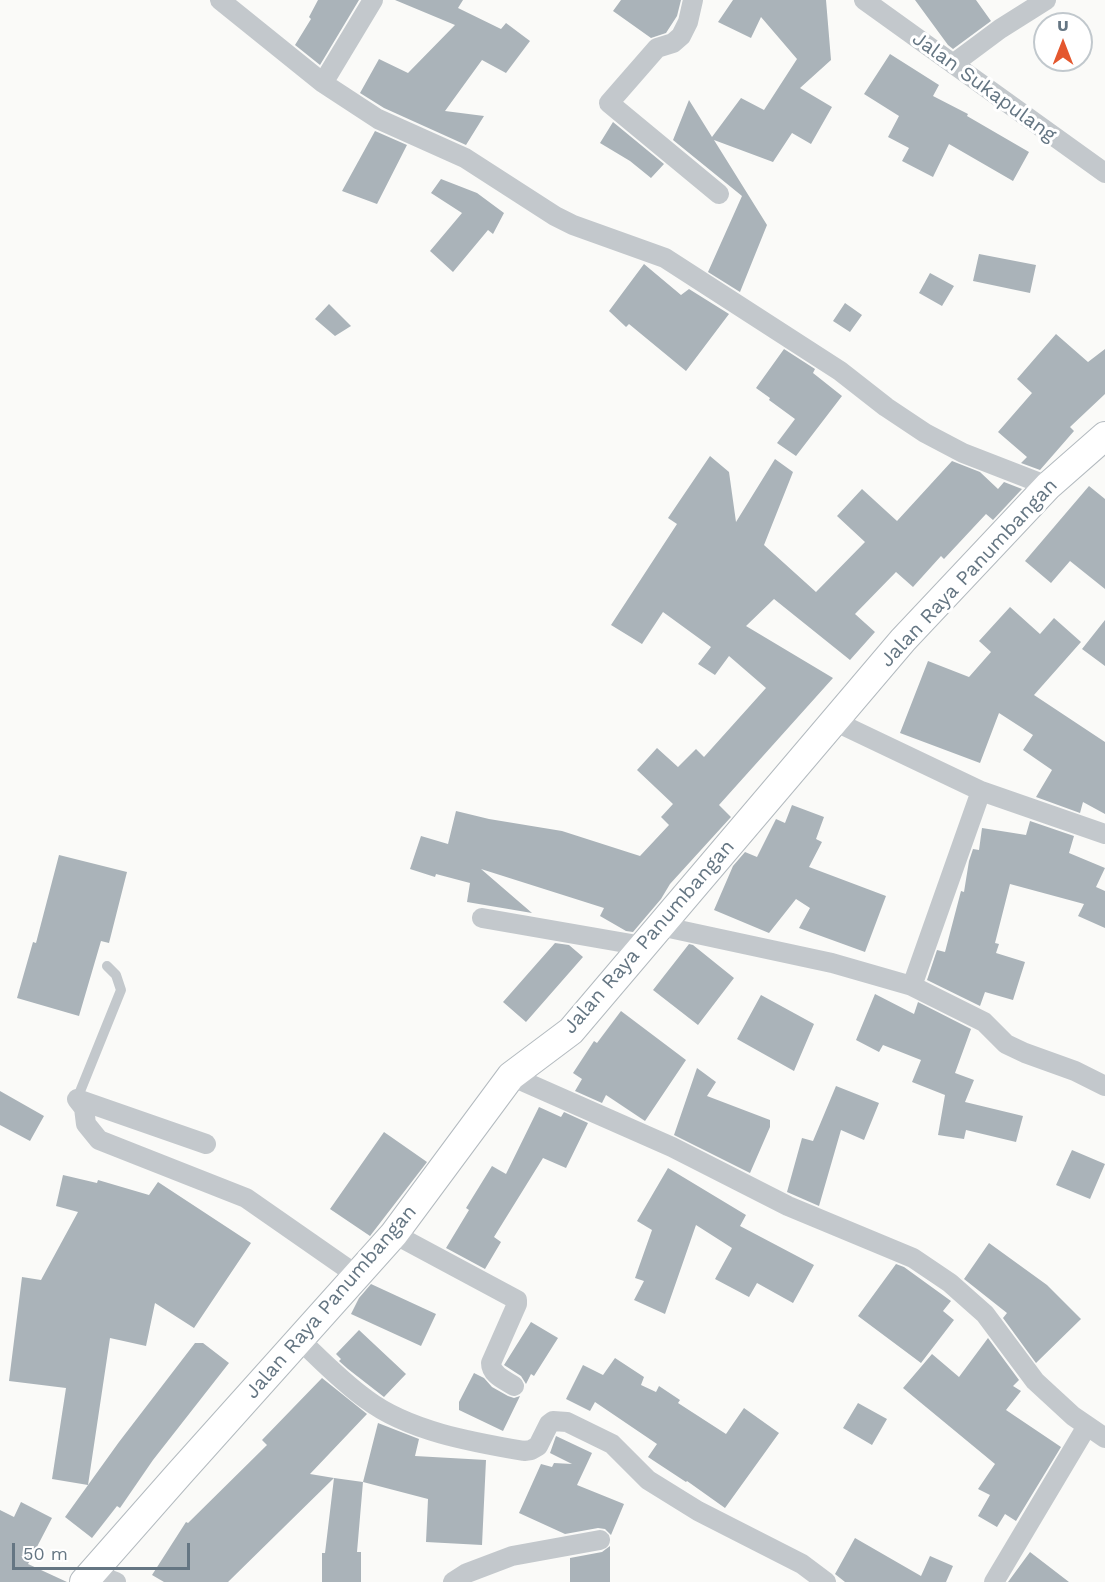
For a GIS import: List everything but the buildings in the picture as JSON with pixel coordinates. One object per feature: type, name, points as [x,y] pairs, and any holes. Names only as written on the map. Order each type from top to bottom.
[{"type":"main road","name":"Jalan Raya Panumbangan","points":[[97,1579],[179,1474],[394,1234],[511,1077],[571,1031],[903,640],[1048,486],[1105,436]]},
{"type":"street","points":[[220,0],[323,83],[378,119],[465,158],[555,216],[573,225],[672,261],[840,371],[886,407],[925,433],[963,453],[1048,486]]},
{"type":"street","points":[[323,83],[373,0]]},
{"type":"street","points":[[693,0],[688,22],[681,36],[673,44],[657,48],[609,103],[718,194]]},
{"type":"street","name":"Jalan Sukapulang","points":[[864,0],[1105,173]]},
{"type":"street","points":[[953,64],[1000,29],[1046,0]]},
{"type":"street","points":[[834,721],[981,791],[1105,834]]},
{"type":"street","points":[[912,986],[981,791]]},
{"type":"street","points":[[482,918],[652,936],[832,963],[912,986],[984,1022],[1006,1044],[1024,1053],[1075,1071],[1105,1086]]},
{"type":"street","points":[[511,1077],[672,1147],[788,1206],[913,1258],[950,1283],[985,1314],[1035,1381],[1073,1416],[1105,1438]]},
{"type":"street","points":[[77,1099],[206,1144]]},
{"type":"street","points":[[77,1099],[84,1108],[86,1124],[99,1140],[246,1198],[358,1276]]},
{"type":"street","points":[[394,1234],[517,1300],[491,1363],[495,1374],[514,1386]]},
{"type":"street","points":[[300,1340],[366,1400],[405,1423],[524,1451],[538,1446],[549,1424],[553,1421],[567,1422],[612,1444],[648,1480],[698,1511],[802,1564],[826,1582]]},
{"type":"street","points":[[994,1582],[1087,1426]]},
{"type":"street","points":[[453,1582],[512,1556],[600,1540]]},
{"type":"lane","points":[[77,1099],[121,990],[116,975],[107,966]]}]
